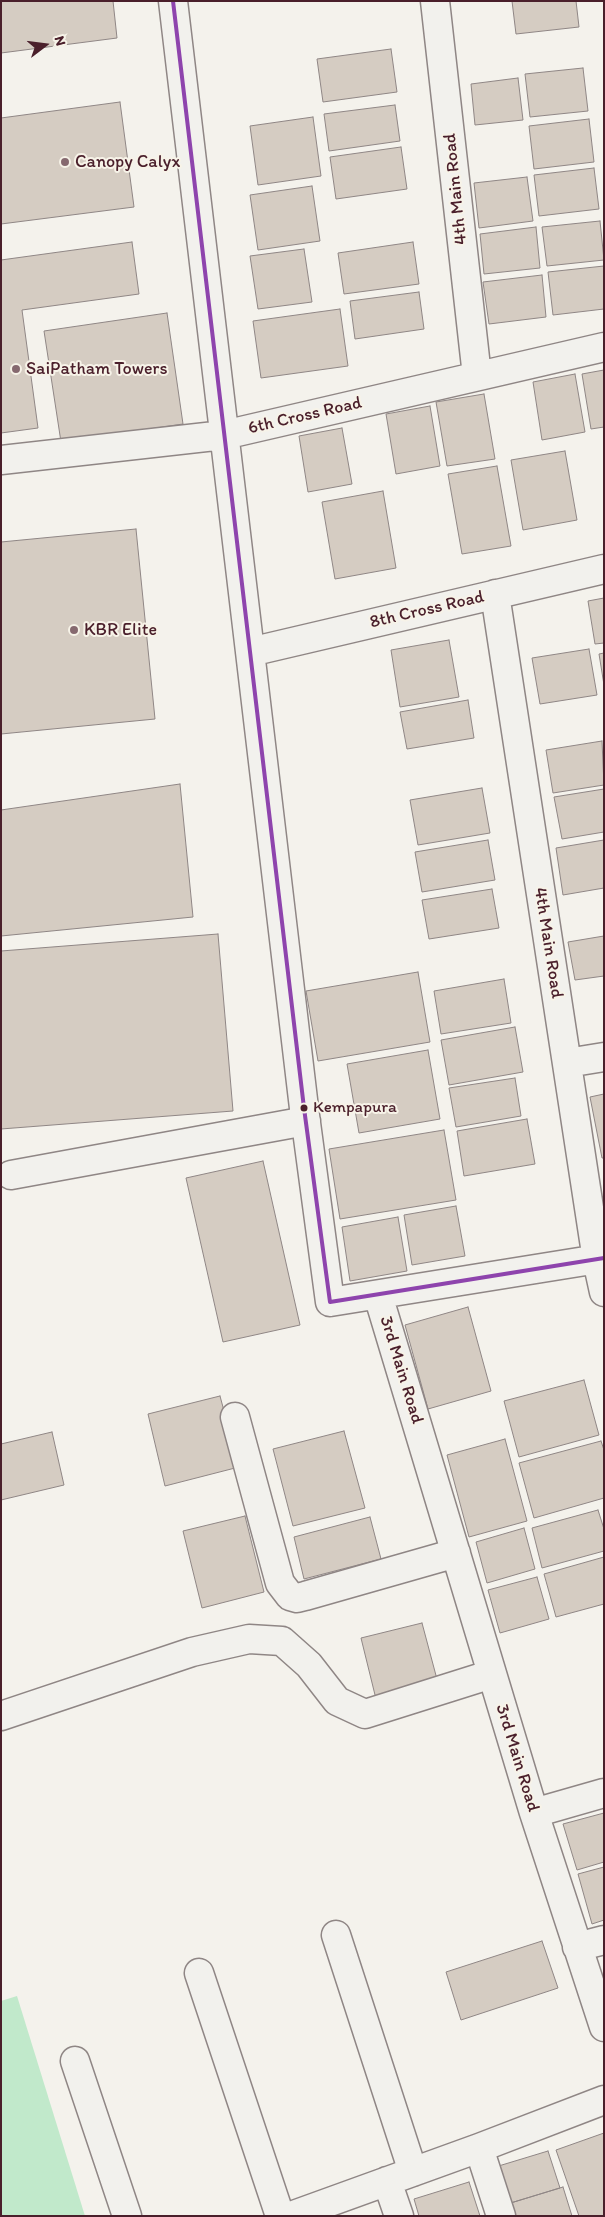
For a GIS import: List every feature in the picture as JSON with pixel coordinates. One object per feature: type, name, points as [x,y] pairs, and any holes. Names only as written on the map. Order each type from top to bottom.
[{"type":"street","name":"3rd Main Road","points":[[173,1],[306,1121],[330,1302],[378,1295],[534,1813],[604,2027]]},
{"type":"street","name":"4th Main Road","points":[[435,1],[477,376]]},
{"type":"street","name":"6th Cross Road","points":[[1,460],[224,435],[604,347]]},
{"type":"street","name":"8th Cross Road","points":[[250,652],[604,569]]},
{"type":"street","name":"4th Main Road","points":[[495,594],[604,1292]]},
{"type":"street","points":[[567,1064],[604,1057]]},
{"type":"street","points":[[11,1175],[306,1121]]},
{"type":"street","points":[[378,1295],[600,1259]]},
{"type":"street","points":[[235,1417],[280,1583],[290,1596],[297,1598],[306,1596],[456,1553]]},
{"type":"street","points":[[1,1716],[192,1652],[249,1639],[282,1641],[309,1665],[337,1701],[366,1714],[492,1674]]},
{"type":"street","points":[[534,1813],[604,1793]]},
{"type":"street","points":[[336,1935],[413,2172]]},
{"type":"street","points":[[577,1947],[604,1940]]},
{"type":"street","points":[[199,1973],[280,2216]]},
{"type":"street","points":[[75,2061],[127,2216]]},
{"type":"street","points":[[291,2216],[479,2148],[604,2100]]},
{"type":"street","points":[[479,2148],[501,2216]]},
{"type":"street","points":[[387,2182],[399,2216]]},
{"type":"green space","points":[[17,1996],[85,2216],[1,2216],[1,2001]]},
{"type":"building","points":[[1,1],[113,1],[117,38],[1,53]]},
{"type":"building","points":[[512,1],[576,1],[579,27],[516,34]]},
{"type":"building","points":[[391,49],[397,92],[323,102],[317,59]]},
{"type":"building","points":[[583,68],[588,111],[530,117],[525,74]]},
{"type":"building","points":[[518,78],[523,120],[475,125],[471,84]]},
{"type":"building","name":"Canopy Calyx","points":[[120,102],[134,207],[1,224],[1,118]]},
{"type":"building","points":[[395,105],[400,141],[329,151],[324,114]]},
{"type":"building","points":[[313,117],[321,176],[258,185],[250,126]]},
{"type":"building","points":[[589,119],[594,162],[534,169],[529,126]]},
{"type":"building","points":[[401,147],[407,189],[336,199],[330,157]]},
{"type":"building","points":[[594,168],[599,209],[539,216],[534,175]]},
{"type":"building","points":[[527,177],[533,221],[479,228],[474,183]]},
{"type":"building","points":[[312,186],[320,241],[258,250],[250,195]]},
{"type":"building","points":[[600,221],[604,260],[547,266],[542,227]]},
{"type":"building","points":[[536,227],[540,268],[484,274],[480,234]]},
{"type":"building","name":"SaiPatham Towers","points":[[132,242],[139,294],[22,310],[38,428],[1,433],[1,260]]},
{"type":"building","points":[[413,242],[419,284],[344,294],[338,253]]},
{"type":"building","points":[[304,249],[312,302],[258,309],[250,256]]},
{"type":"building","points":[[604,266],[604,309],[553,315],[548,272]]},
{"type":"building","points":[[542,275],[546,317],[489,324],[483,282]]},
{"type":"building","points":[[419,292],[424,329],[355,339],[350,301]]},
{"type":"building","points":[[340,309],[348,366],[261,378],[253,321]]},
{"type":"building","points":[[167,313],[183,424],[61,442],[44,331]]},
{"type":"building","points":[[604,370],[604,427],[591,429],[582,374]]},
{"type":"building","points":[[575,374],[585,432],[542,440],[533,382]]},
{"type":"building","points":[[484,394],[495,459],[447,466],[436,402]]},
{"type":"building","points":[[430,406],[440,466],[396,474],[386,414]]},
{"type":"building","points":[[342,428],[352,484],[308,492],[299,436]]},
{"type":"building","points":[[565,451],[577,520],[523,530],[511,460]]},
{"type":"building","points":[[497,466],[511,546],[462,554],[448,474]]},
{"type":"building","points":[[383,491],[396,568],[335,579],[322,502]]},
{"type":"building","name":"KBR Elite","points":[[136,529],[155,719],[1,734],[1,542]]},
{"type":"building","points":[[604,598],[604,643],[595,644],[588,601]]},
{"type":"building","points":[[449,640],[459,697],[400,707],[391,650]]},
{"type":"building","points":[[589,649],[597,695],[540,704],[532,658]]},
{"type":"building","points":[[604,653],[604,685],[599,654]]},
{"type":"building","points":[[468,700],[474,738],[407,749],[400,712]]},
{"type":"building","points":[[602,741],[604,785],[553,793],[546,750]]},
{"type":"building","points":[[180,784],[193,917],[1,936],[1,810]]},
{"type":"building","points":[[482,788],[490,833],[418,845],[410,800]]},
{"type":"building","points":[[604,789],[604,832],[562,839],[554,797]]},
{"type":"building","points":[[488,840],[495,880],[422,892],[415,852]]},
{"type":"building","points":[[604,840],[604,888],[563,895],[556,848]]},
{"type":"building","points":[[492,889],[499,928],[429,939],[422,900]]},
{"type":"building","points":[[218,934],[233,1111],[1,1129],[1,951]]},
{"type":"building","points":[[604,936],[604,976],[575,980],[568,942]]},
{"type":"building","points":[[418,972],[430,1042],[318,1061],[306,991]]},
{"type":"building","points":[[504,979],[511,1023],[441,1034],[434,991]]},
{"type":"building","points":[[515,1027],[523,1072],[449,1085],[441,1040]]},
{"type":"building","points":[[428,1050],[440,1119],[359,1133],[347,1064]]},
{"type":"building","points":[[515,1078],[521,1116],[456,1127],[449,1088]]},
{"type":"building","points":[[604,1094],[604,1158],[602,1158],[590,1097]]},
{"type":"building","points":[[527,1119],[535,1164],[464,1176],[457,1131]]},
{"type":"building","points":[[444,1130],[456,1200],[340,1219],[329,1149]]},
{"type":"building","points":[[263,1161],[300,1325],[223,1342],[186,1178]]},
{"type":"building","points":[[456,1206],[465,1256],[412,1265],[404,1215]]},
{"type":"building","points":[[398,1217],[407,1271],[350,1281],[342,1227]]},
{"type":"building","points":[[468,1307],[491,1391],[428,1409],[405,1325]]},
{"type":"building","points":[[584,1380],[599,1435],[519,1457],[504,1401]]},
{"type":"building","points":[[220,1396],[239,1467],[165,1486],[148,1414]]},
{"type":"building","points":[[344,1431],[365,1508],[293,1526],[273,1449]]},
{"type":"building","points":[[52,1432],[64,1485],[1,1500],[1,1444]]},
{"type":"building","points":[[505,1439],[527,1521],[469,1537],[447,1455]]},
{"type":"building","points":[[601,1441],[604,1450],[604,1498],[534,1518],[519,1463]]},
{"type":"building","points":[[598,1510],[604,1529],[604,1551],[542,1568],[532,1528]]},
{"type":"building","points":[[245,1516],[264,1592],[202,1608],[183,1531]]},
{"type":"building","points":[[370,1517],[381,1559],[304,1579],[294,1537]]},
{"type":"building","points":[[524,1528],[535,1569],[487,1583],[476,1542]]},
{"type":"building","points":[[604,1557],[604,1604],[556,1617],[544,1574]]},
{"type":"building","points":[[537,1577],[549,1619],[500,1633],[488,1590]]},
{"type":"building","points":[[422,1623],[438,1683],[376,1699],[361,1638]]},
{"type":"building","points":[[604,1813],[604,1862],[577,1870],[563,1824]]},
{"type":"building","points":[[604,1867],[604,1920],[592,1924],[578,1874]]},
{"type":"building","points":[[542,1941],[558,1988],[461,2020],[446,1972]]},
{"type":"building","points":[[604,2133],[604,2216],[579,2216],[556,2150]]},
{"type":"building","points":[[548,2151],[560,2188],[504,2205],[492,2168]]},
{"type":"building","points":[[469,2182],[480,2216],[419,2216],[414,2199]]},
{"type":"building","points":[[563,2187],[572,2216],[507,2216],[504,2205]]},
{"type":"transit line","points":[[173,1],[304,1108],[330,1302],[604,1258]]},
{"type":"place","name":"Canopy Calyx","points":[[65,162]]},
{"type":"place","name":"SaiPatham Towers","points":[[16,369]]},
{"type":"place","name":"KBR Elite","points":[[74,630]]},
{"type":"place","name":"Kempapura","points":[[304,1108]]}]
